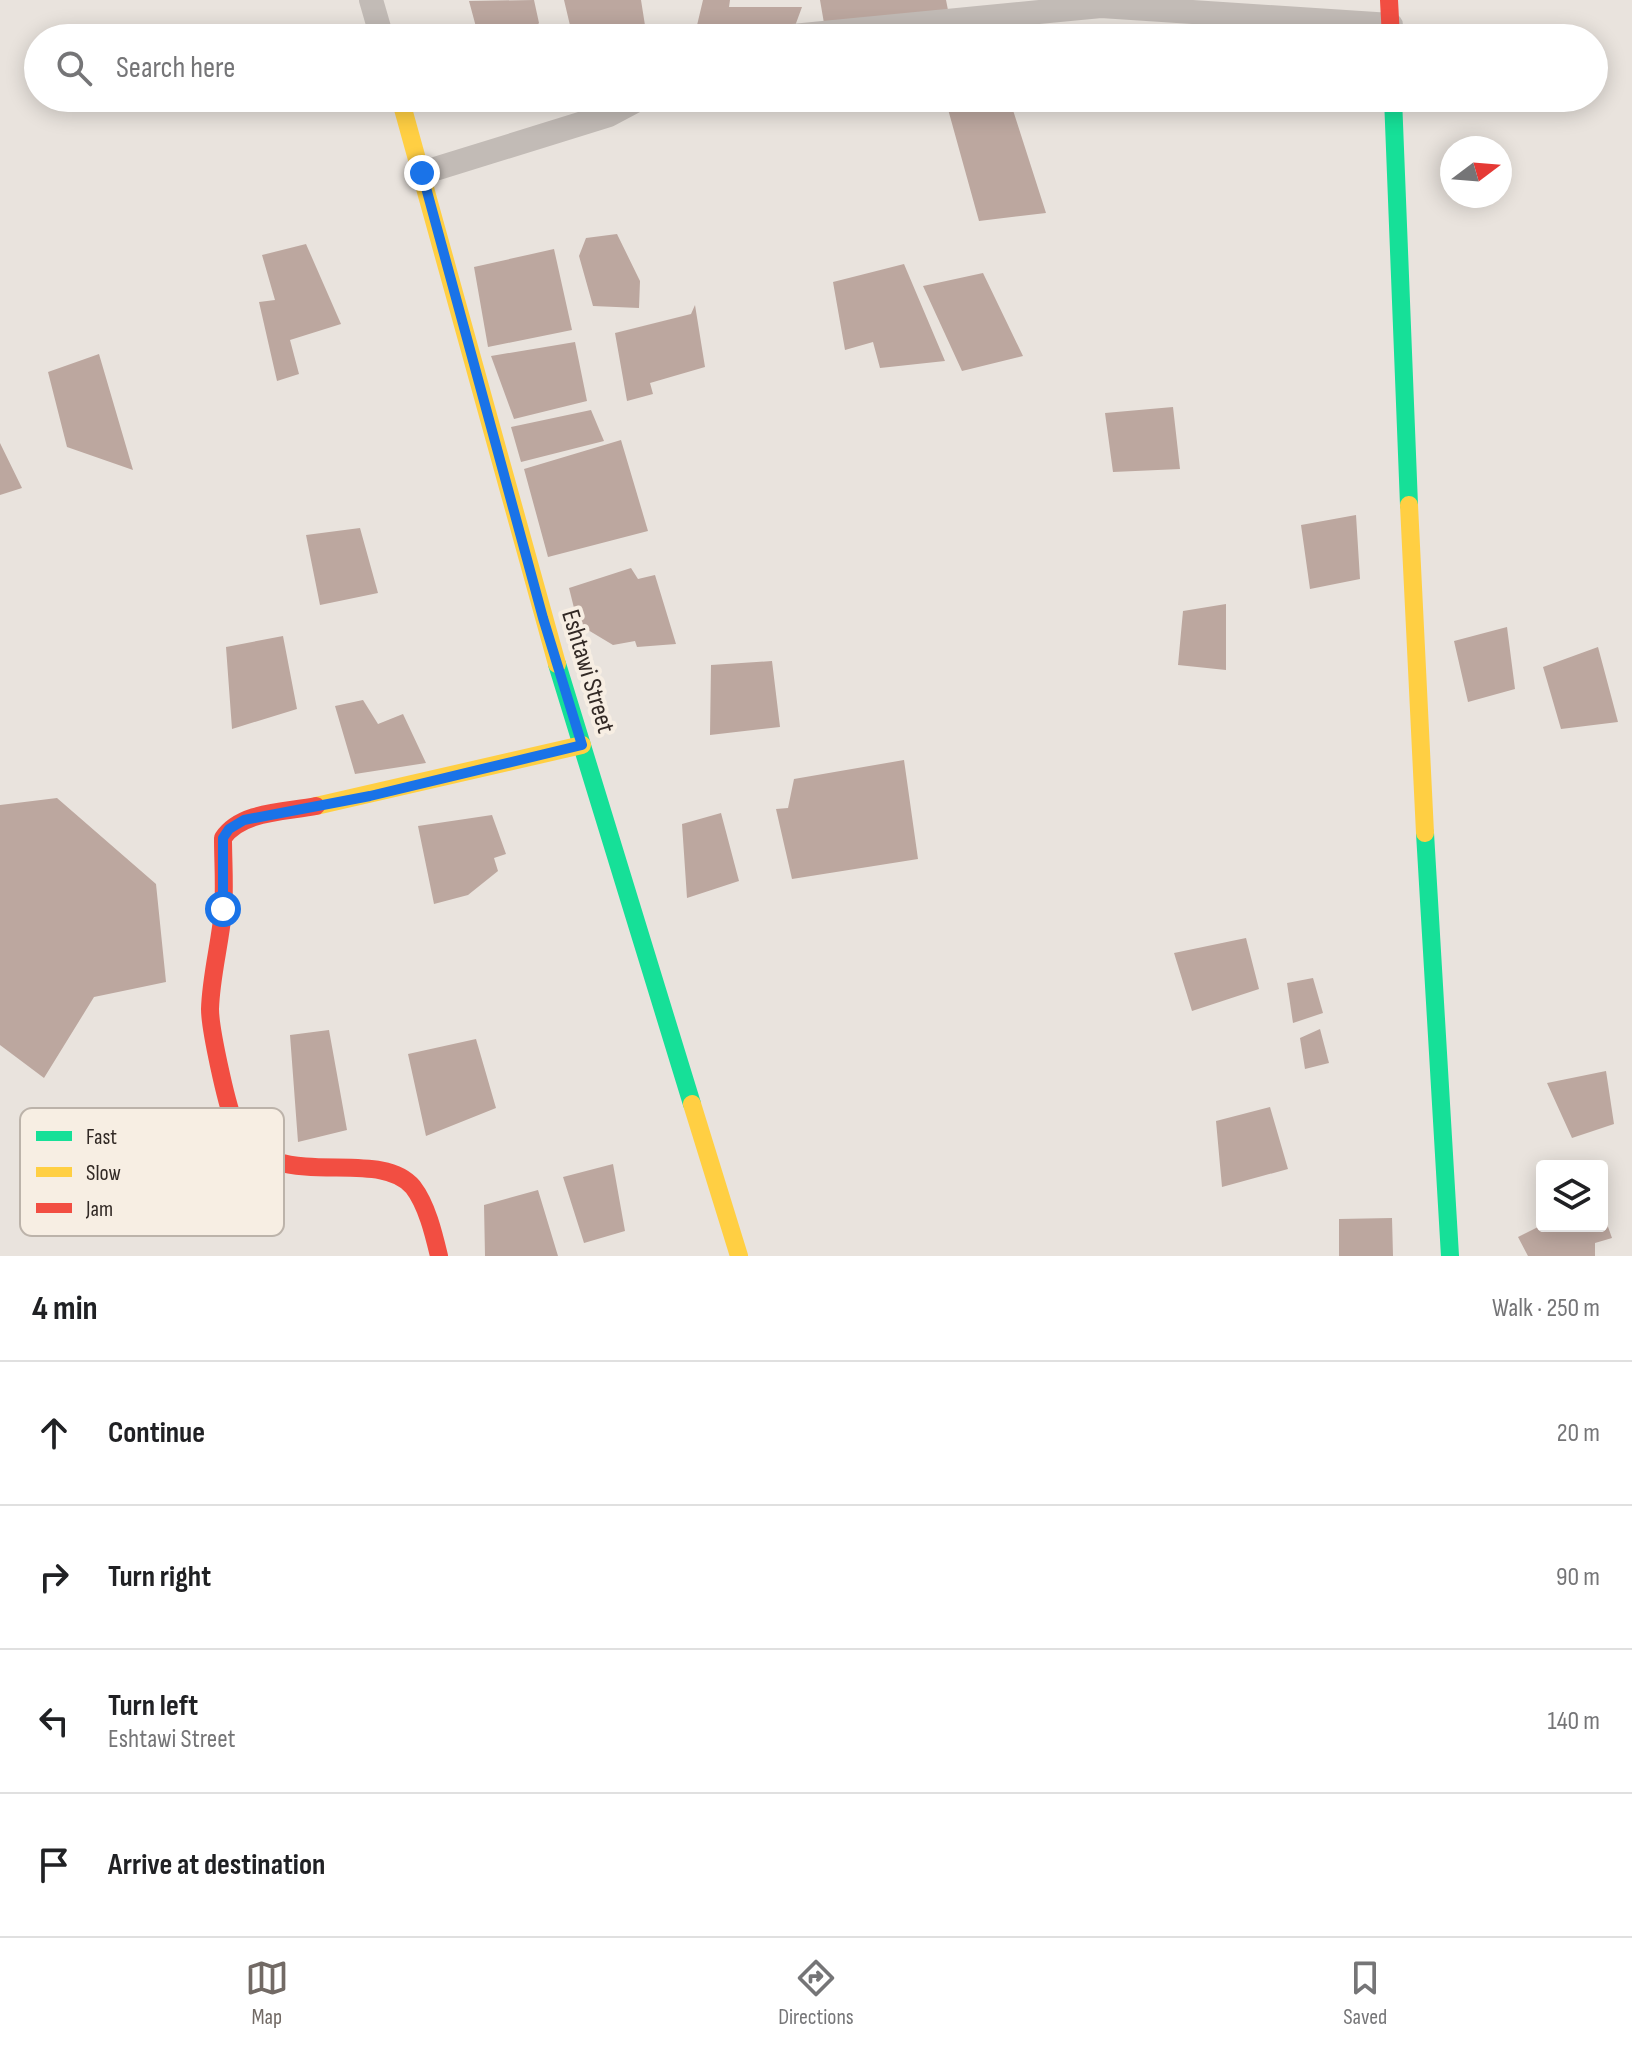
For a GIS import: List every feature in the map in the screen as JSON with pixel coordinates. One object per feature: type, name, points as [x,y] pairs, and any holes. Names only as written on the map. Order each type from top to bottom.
[{"type":"street","points":[[371,0],[378,24]]},
{"type":"street","points":[[1389,0],[1391,24]]},
{"type":"street","points":[[916,24],[1101,6],[1310,24]]},
{"type":"street","name":"Eshtawi Street","points":[[404,112],[543,618],[739,1256]]},
{"type":"street","points":[[422,173],[615,112]]},
{"type":"street","points":[[1394,112],[1415,665],[1450,1256]]},
{"type":"street","points":[[231,1108],[210,1011],[223,909],[223,838],[229,829],[244,820],[370,796],[582,745]]},
{"type":"street","points":[[284,1162],[390,1172],[413,1187],[439,1256]]},
{"type":"building","points":[[534,0],[539,23],[475,24],[469,1]]},
{"type":"building","points":[[564,0],[641,0],[645,24],[570,24]]},
{"type":"building","points":[[703,0],[730,0],[729,7],[802,7],[796,24],[697,24]]},
{"type":"building","points":[[820,0],[946,0],[949,15],[869,24],[824,24]]},
{"type":"building","points":[[949,112],[1014,112],[1046,213],[979,221]]},
{"type":"building","points":[[617,234],[640,281],[639,308],[593,306],[579,256],[586,238]]},
{"type":"building","points":[[306,244],[341,324],[290,340],[299,374],[277,381],[259,302],[275,300],[262,255]]},
{"type":"building","points":[[554,249],[572,330],[488,347],[474,267]]},
{"type":"building","points":[[904,264],[945,361],[880,368],[873,342],[845,350],[833,282]]},
{"type":"building","points":[[983,273],[1023,356],[962,371],[923,286]]},
{"type":"building","points":[[695,305],[705,367],[650,383],[653,394],[627,401],[615,333],[691,314]]},
{"type":"building","points":[[575,342],[587,401],[514,419],[491,356]]},
{"type":"building","points":[[99,354],[133,470],[67,447],[48,372]]},
{"type":"building","points":[[1173,407],[1180,469],[1113,472],[1105,413]]},
{"type":"building","points":[[591,410],[604,441],[521,462],[511,427]]},
{"type":"building","points":[[621,440],[648,531],[548,557],[524,469]]},
{"type":"building","points":[[0,443],[22,488],[0,495]]},
{"type":"building","points":[[1356,515],[1360,579],[1310,589],[1301,525]]},
{"type":"building","points":[[360,528],[378,593],[320,605],[306,535]]},
{"type":"building","points":[[631,568],[638,579],[655,575],[676,644],[637,647],[635,641],[613,645],[578,624],[569,588]]},
{"type":"building","points":[[1226,604],[1226,670],[1178,665],[1183,611]]},
{"type":"building","points":[[1507,627],[1515,689],[1468,702],[1454,641]]},
{"type":"building","points":[[283,636],[297,709],[232,729],[226,647]]},
{"type":"building","points":[[1598,647],[1618,722],[1561,729],[1543,667]]},
{"type":"building","points":[[772,661],[780,727],[710,735],[711,665]]},
{"type":"building","points":[[363,700],[378,724],[403,714],[426,763],[355,774],[335,706]]},
{"type":"building","points":[[904,760],[918,859],[792,879],[776,809],[788,808],[794,779]]},
{"type":"building","points":[[57,798],[156,884],[166,982],[94,997],[44,1078],[0,1045],[0,805]]},
{"type":"building","points":[[721,813],[739,881],[687,898],[682,824]]},
{"type":"building","points":[[492,815],[506,854],[494,858],[498,871],[468,895],[434,904],[418,826]]},
{"type":"building","points":[[1246,938],[1259,989],[1192,1011],[1174,953]]},
{"type":"building","points":[[1313,978],[1323,1013],[1293,1023],[1287,983]]},
{"type":"building","points":[[1320,1029],[1329,1063],[1305,1069],[1300,1038]]},
{"type":"building","points":[[329,1030],[347,1130],[298,1142],[290,1035]]},
{"type":"building","points":[[476,1039],[496,1108],[426,1136],[408,1054]]},
{"type":"building","points":[[1606,1071],[1614,1124],[1572,1138],[1547,1083]]},
{"type":"building","points":[[1270,1107],[1288,1169],[1222,1187],[1216,1121]]},
{"type":"building","points":[[613,1164],[625,1231],[584,1243],[563,1177]]},
{"type":"building","points":[[538,1190],[558,1256],[485,1256],[484,1205]]},
{"type":"building","points":[[1392,1218],[1393,1256],[1339,1256],[1339,1219]]},
{"type":"building","points":[[1608,1227],[1612,1238],[1595,1243],[1595,1256],[1528,1256],[1518,1237],[1536,1228],[1536,1232],[1608,1232]]},
{"type":"traffic: fast","points":[[1394,112],[1409,505]]},
{"type":"traffic: fast","points":[[557,664],[692,1104]]},
{"type":"traffic: fast","points":[[1425,833],[1450,1256]]},
{"type":"traffic: slow","points":[[404,112],[557,664]]},
{"type":"traffic: slow","points":[[1409,505],[1425,833]]},
{"type":"traffic: slow","points":[[316,806],[582,745]]},
{"type":"traffic: slow","points":[[692,1104],[739,1256]]},
{"type":"traffic: jam","points":[[1389,0],[1390,24]]},
{"type":"traffic: jam","points":[[230,1108],[215,1048],[210,1009],[223,911],[223,838],[241,822],[252,818],[316,806]]},
{"type":"traffic: jam","points":[[284,1163],[374,1169],[396,1175],[418,1194],[439,1256]]},
{"type":"route","points":[[223,909],[223,838],[229,829],[244,820],[370,796],[582,745],[543,618],[422,173]]}]
